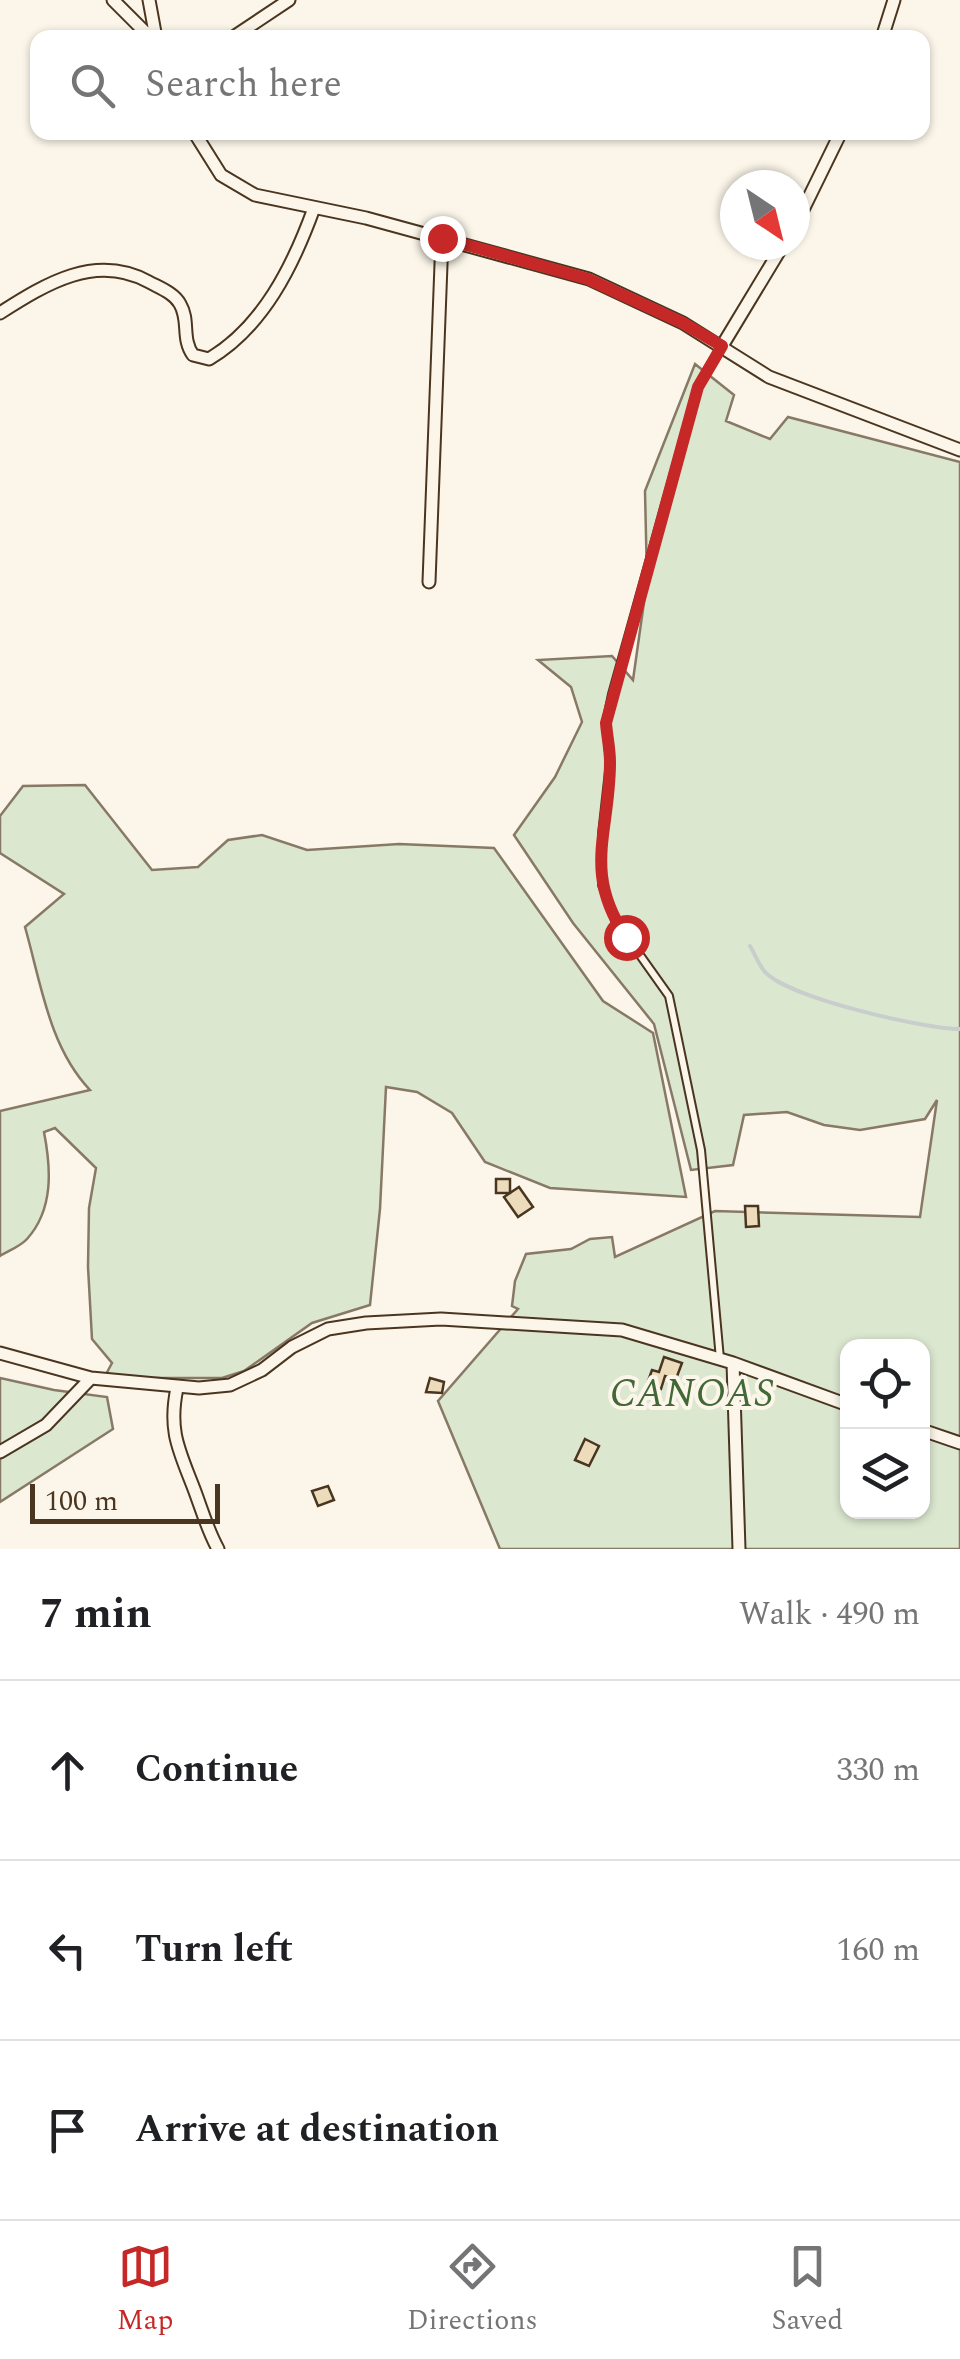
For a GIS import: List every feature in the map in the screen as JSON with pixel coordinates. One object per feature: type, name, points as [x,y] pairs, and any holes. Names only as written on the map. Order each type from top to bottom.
[{"type":"street","points":[[114,0],[146,30]]},
{"type":"street","points":[[149,0],[153,30]]},
{"type":"street","points":[[244,30],[289,0]]},
{"type":"street","points":[[885,30],[894,0]]},
{"type":"street","points":[[199,140],[221,176],[255,195],[442,238],[588,279],[683,323],[769,377],[960,450]]},
{"type":"street","points":[[810,195],[837,140]]},
{"type":"street","points":[[0,313],[60,279],[102,268],[131,272],[168,292],[181,305],[185,344],[193,355],[209,359],[229,347],[265,305],[304,238],[314,208]]},
{"type":"street","points":[[429,582],[442,238]]},
{"type":"street","points":[[722,346],[775,260]]},
{"type":"street","points":[[0,1353],[91,1378],[177,1388],[230,1384],[262,1370],[292,1347],[328,1329],[366,1323],[440,1320],[622,1330],[727,1361],[840,1403]]},
{"type":"street","points":[[727,1361],[739,1549]]},
{"type":"street","points":[[0,1452],[46,1425],[91,1378]]},
{"type":"street","points":[[177,1388],[173,1435],[218,1549]]},
{"type":"street","points":[[930,1433],[960,1443]]},
{"type":"lane","points":[[722,346],[698,387],[612,694],[606,723],[610,762],[600,866],[607,905],[614,920],[669,996],[701,1150],[727,1361]]},
{"type":"green space","name":"CANOAS","points":[[695,364],[734,395],[726,421],[770,439],[788,417],[960,462],[960,1549],[500,1549],[438,1401],[518,1309],[512,1306],[515,1281],[526,1254],[571,1249],[590,1239],[612,1237],[615,1257],[715,1211],[920,1217],[937,1100],[925,1119],[860,1130],[824,1125],[787,1112],[744,1115],[733,1165],[691,1170],[654,1024],[573,923],[514,835],[555,777],[582,722],[571,687],[538,660],[612,656],[633,680],[647,581],[645,491]]},
{"type":"green space","points":[[85,785],[152,870],[198,867],[228,840],[262,835],[307,850],[399,844],[494,848],[603,1001],[653,1033],[686,1197],[550,1188],[485,1162],[452,1113],[417,1092],[386,1087],[370,1305],[312,1323],[244,1371],[222,1378],[104,1378],[112,1363],[92,1339],[88,1267],[89,1208],[96,1168],[55,1128],[44,1132],[49,1174],[42,1215],[24,1242],[0,1256],[0,1111],[90,1090],[76,1073],[56,1034],[25,927],[64,894],[0,853],[0,816],[23,786]]},
{"type":"green space","points":[[0,1378],[107,1397],[113,1429],[0,1502]]},
{"type":"building","points":[[496,1179],[510,1179],[510,1193],[496,1193]]},
{"type":"building","points":[[519,1187],[533,1207],[518,1217],[504,1197]]},
{"type":"building","points":[[745,1206],[758,1206],[759,1226],[746,1227]]},
{"type":"building","points":[[664,1357],[682,1363],[676,1379],[665,1376],[661,1389],[647,1384],[652,1370],[659,1372]]},
{"type":"building","points":[[430,1378],[444,1382],[442,1393],[426,1392]]},
{"type":"building","points":[[585,1439],[599,1446],[589,1466],[575,1460]]},
{"type":"building","points":[[328,1486],[334,1500],[318,1506],[312,1491]]},
{"type":"waterway","points":[[750,946],[766,973],[802,992],[889,1018],[960,1029]]},
{"type":"route","points":[[442,238],[588,279],[683,323],[722,346],[698,387],[606,723],[610,762],[600,866],[607,905],[626,937]]}]
